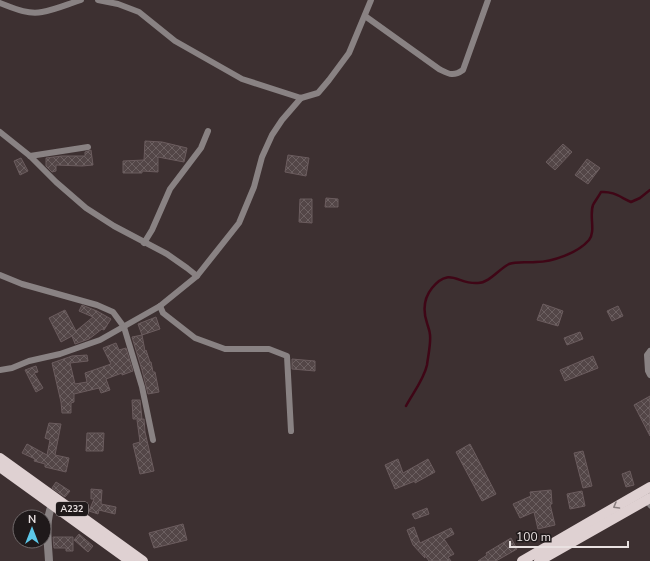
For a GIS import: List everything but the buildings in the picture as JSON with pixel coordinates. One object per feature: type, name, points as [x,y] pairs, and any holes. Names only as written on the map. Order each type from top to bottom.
[{"type":"main road","name":"A232","points":[[0,458],[130,561]]},
{"type":"main road","name":"A232","points":[[0,467],[54,501],[143,561]]},
{"type":"main road","points":[[522,561],[650,487]]},
{"type":"main road","points":[[539,561],[648,502]]},
{"type":"street","points":[[0,3],[18,9],[42,12],[81,0]]},
{"type":"street","points":[[98,0],[118,4],[139,12],[175,41],[242,79],[301,98]]},
{"type":"street","points":[[0,370],[12,368],[29,361],[60,354],[100,340],[160,306],[197,276],[239,222],[254,187],[262,157],[272,135],[282,120],[301,98],[318,93],[349,53],[372,0]]},
{"type":"street","points":[[365,16],[439,69],[448,74],[456,74],[463,70],[488,0]]},
{"type":"street","points":[[144,243],[152,230],[170,189],[201,148],[208,131]]},
{"type":"street","points":[[0,132],[30,156],[56,182],[86,208],[144,243],[167,254],[197,276]]},
{"type":"street","points":[[30,156],[88,147]]},
{"type":"street","points":[[0,275],[22,284],[97,305],[113,312],[124,327],[142,387],[153,440]]},
{"type":"street","points":[[160,306],[163,313],[195,338],[225,349],[269,350],[287,356],[291,431]]},
{"type":"street","points":[[650,351],[647,355],[648,371],[650,375]]},
{"type":"street","points":[[49,561],[48,523],[54,501]]},
{"type":"waterway","points":[[406,406],[426,370],[430,346],[430,332],[425,314],[425,305],[429,292],[438,282],[449,277],[465,282],[478,283],[486,281],[509,264],[542,262],[572,253],[584,245],[591,236],[592,209],[601,192],[613,193],[631,202],[640,198],[650,190]]}]
